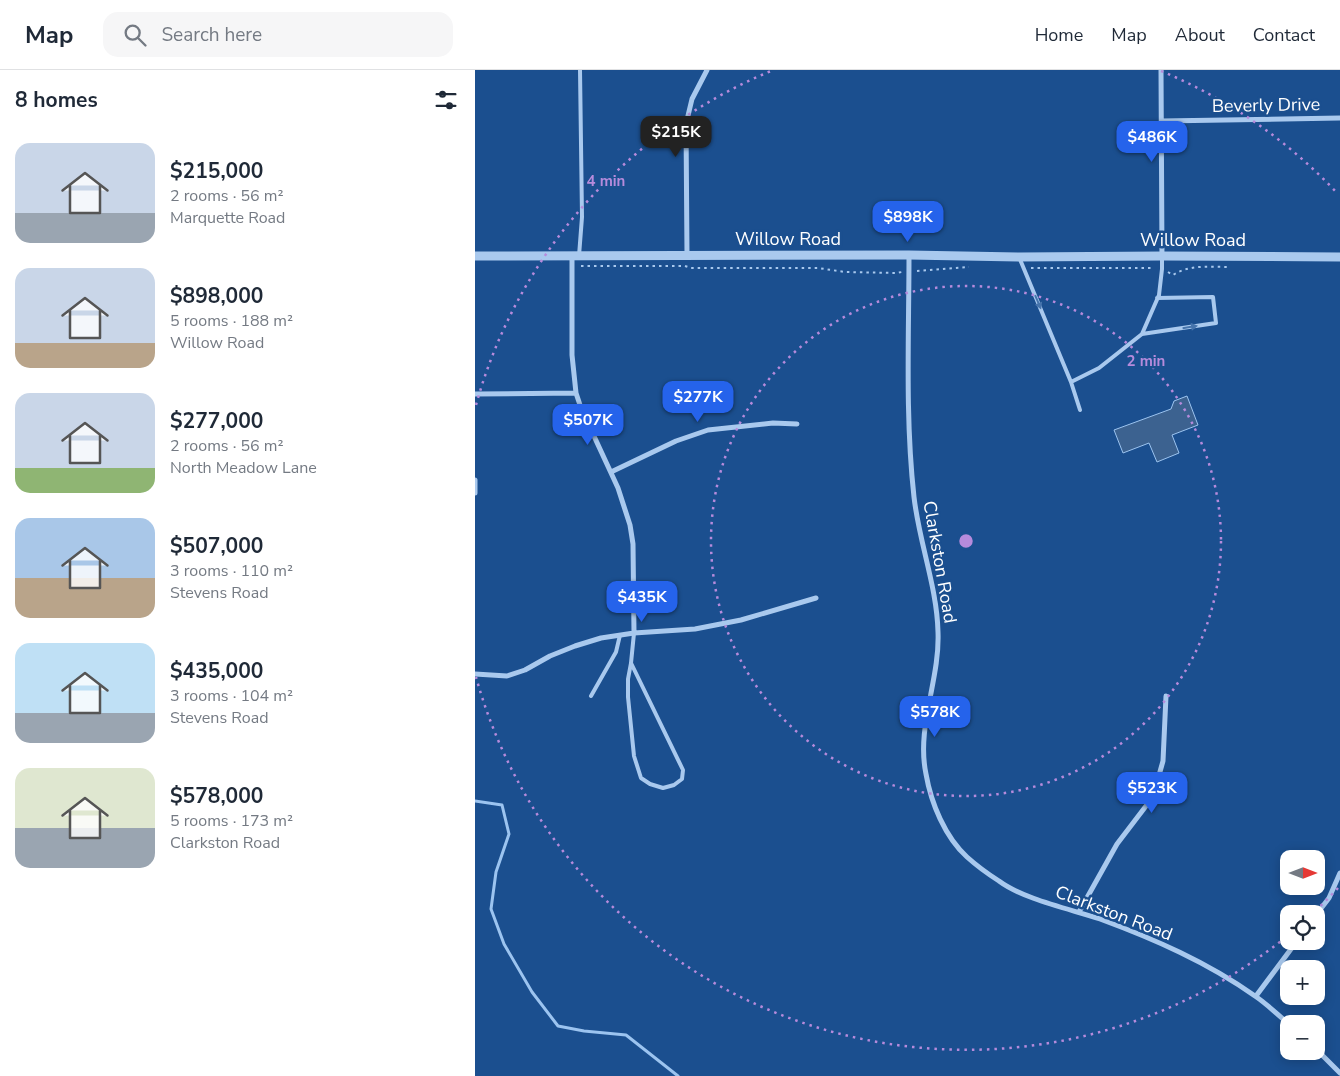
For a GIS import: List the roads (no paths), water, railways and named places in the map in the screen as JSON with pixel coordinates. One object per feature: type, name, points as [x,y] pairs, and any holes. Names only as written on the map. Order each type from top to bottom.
[{"type":"street","points":[[687,255],[686,124],[692,99],[707,70]]},
{"type":"street","points":[[1161,70],[1162,256]]},
{"type":"street","name":"Beverly Drive","points":[[1162,121],[1340,118]]},
{"type":"street","name":"Willow Road","points":[[475,256],[909,255],[1340,257]]},
{"type":"street","name":"Clarkston Road","points":[[909,255],[908,429],[910,462],[915,506],[938,615],[939,635],[938,654],[925,731],[925,773],[932,798],[943,823],[966,856],[1001,883],[1015,891],[1135,932],[1179,952],[1256,996],[1280,1016]]},
{"type":"street","points":[[575,256],[572,355],[576,393],[581,408],[611,472],[630,525],[633,553],[634,633]]},
{"type":"street","points":[[475,394],[576,393]]},
{"type":"street","points":[[611,472],[676,441],[708,430],[773,423],[797,424]]},
{"type":"street","points":[[475,480],[475,493]]},
{"type":"street","points":[[475,674],[507,676],[525,670],[550,656],[601,638],[634,633],[695,629],[741,620],[816,598]]},
{"type":"street","points":[[1079,912],[1117,844],[1146,806],[1156,786],[1163,762],[1166,696]]},
{"type":"street","points":[[1324,905],[1329,898],[1340,873]]},
{"type":"street","points":[[1256,996],[1290,950]]},
{"type":"street","points":[[1325,1058],[1340,1073]]},
{"type":"lane","points":[[575,256],[582,217],[581,70]]},
{"type":"lane","points":[[1071,382],[1099,368],[1142,334],[1157,298],[1162,269],[1162,256]]},
{"type":"lane","points":[[1019,257],[1071,382],[1080,410]]},
{"type":"lane","points":[[1142,334],[1216,323],[1213,297],[1157,298]]},
{"type":"lane","points":[[631,663],[683,770],[682,779],[674,785],[663,788],[650,784],[641,778],[634,756],[627,697],[627,679],[631,663],[634,633]]},
{"type":"lane","points":[[591,696],[615,652],[621,635]]},
{"type":"water","points":[[1187,396],[1198,425],[1172,435],[1179,453],[1157,462],[1149,443],[1123,453],[1114,430],[1171,409],[1174,401]]},
{"type":"waterway","points":[[475,801],[502,805],[509,834],[496,872],[491,909],[504,944],[532,992],[558,1026],[584,1031],[626,1035],[678,1076]]}]
